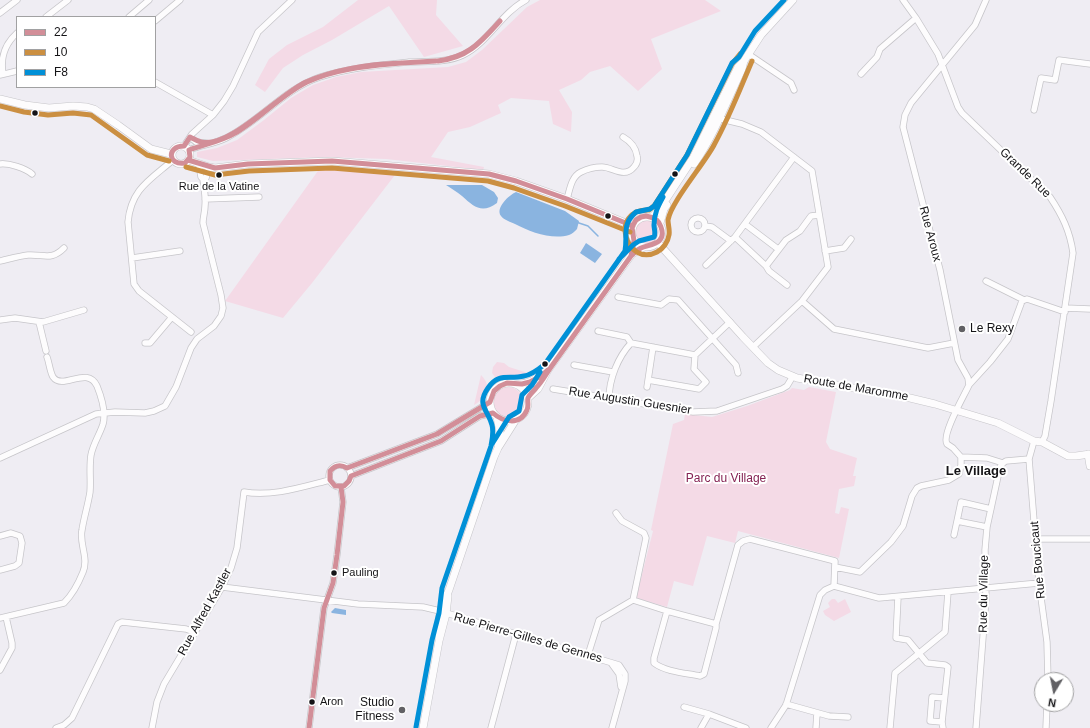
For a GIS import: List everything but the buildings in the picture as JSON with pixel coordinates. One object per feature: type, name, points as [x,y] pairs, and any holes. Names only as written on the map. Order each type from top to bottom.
[{"type":"street","points":[[0,13],[17,0]]},
{"type":"street","points":[[47,16],[68,0]]},
{"type":"street","points":[[130,16],[149,0]]},
{"type":"street","points":[[156,20],[180,0]]},
{"type":"street","points":[[188,160],[190,157],[186,148],[190,137],[213,115],[230,90],[258,32],[292,0]]},
{"type":"street","points":[[194,336],[134,284],[128,222],[129,213],[137,192],[172,157],[172,150],[179,145],[186,148],[226,138],[303,84],[319,77],[347,70],[394,64],[442,61],[465,54],[526,0]]},
{"type":"street","points":[[652,217],[707,137],[742,69],[748,54],[769,26],[793,0]]},
{"type":"street","name":"Grande Rue","points":[[903,0],[916,18],[943,65],[958,107],[962,113],[1050,197],[1066,223],[1073,253],[1050,407],[1045,436],[1042,442]]},
{"type":"street","name":"Rue Aroux","points":[[970,385],[968,378],[958,360],[940,270],[903,127],[905,115],[911,103],[975,26],[986,0]]},
{"type":"street","points":[[861,74],[877,56],[880,49],[916,18]]},
{"type":"street","points":[[16,34],[4,50],[1,75],[16,71]]},
{"type":"street","points":[[748,54],[791,84],[794,90]]},
{"type":"street","points":[[1034,110],[1041,78],[1055,80],[1058,60],[1090,64]]},
{"type":"street","points":[[156,83],[213,115]]},
{"type":"street","points":[[0,99],[41,108],[87,107],[118,125],[151,149],[172,157],[180,164],[188,160],[209,167],[332,161],[473,172],[507,178],[567,199],[633,226]]},
{"type":"street","points":[[717,118],[752,128],[768,137],[812,171],[828,267],[802,301],[753,347]]},
{"type":"street","points":[[190,137],[196,142],[210,143]]},
{"type":"street","points":[[567,199],[574,178],[582,171],[602,167],[619,172],[625,172],[634,168],[638,160],[637,154],[631,142],[623,137]]},
{"type":"street","points":[[660,223],[664,209],[702,152],[707,137]]},
{"type":"street","points":[[706,265],[733,239],[794,157]]},
{"type":"street","points":[[0,164],[29,171],[32,174]]},
{"type":"street","points":[[0,458],[86,418],[104,412],[145,413],[154,412],[165,406],[176,387],[194,336],[218,322],[223,308],[203,223],[205,209],[204,179],[201,177],[199,164]]},
{"type":"street","points":[[204,179],[206,178],[209,167]]},
{"type":"street","points":[[205,199],[259,197]]},
{"type":"street","points":[[766,266],[786,240],[800,231],[811,216],[819,215]]},
{"type":"street","points":[[632,254],[634,240],[632,233],[633,226],[639,218],[648,216],[660,223],[663,231],[661,239],[652,247],[644,247],[634,240]]},
{"type":"street","points":[[745,224],[778,249]]},
{"type":"street","points":[[705,226],[733,239],[766,266],[768,271],[787,286]]},
{"type":"street","points":[[825,251],[844,248],[851,239]]},
{"type":"street","name":"Route de Maromme","points":[[658,243],[772,366],[793,376],[910,398],[957,410],[998,423],[1034,441],[1042,442],[1068,456],[1089,454],[1090,466]]},
{"type":"street","points":[[528,398],[540,386],[548,370],[632,254],[644,247]]},
{"type":"street","points":[[0,261],[28,255],[46,256],[58,254],[64,248]]},
{"type":"street","points":[[132,258],[180,251]]},
{"type":"street","points":[[986,281],[1024,300],[1065,310],[1090,310]]},
{"type":"street","points":[[618,297],[661,305],[669,299],[678,300],[736,365],[738,373]]},
{"type":"street","points":[[835,567],[860,572],[884,550],[902,526],[916,488],[949,480],[959,474],[962,465],[961,456],[947,444],[945,439],[953,416],[970,385],[1008,339],[1020,305],[1024,300]]},
{"type":"street","points":[[802,301],[834,329],[928,348],[954,343]]},
{"type":"street","points":[[0,320],[15,318],[39,322],[84,310]]},
{"type":"street","points":[[145,343],[150,343],[172,317]]},
{"type":"street","points":[[0,670],[12,648],[12,642],[3,617],[64,602],[69,598],[84,572],[85,556],[81,541],[81,531],[90,490],[92,453],[103,425],[104,417],[98,388],[93,381],[83,377],[64,382],[58,381],[54,377],[39,322]]},
{"type":"street","points":[[648,380],[699,388],[706,382],[694,369],[695,355],[730,322]]},
{"type":"street","points":[[598,331],[627,336],[631,343],[695,355]]},
{"type":"street","points":[[609,399],[613,372],[627,347],[631,343]]},
{"type":"street","points":[[647,387],[653,347]]},
{"type":"street","points":[[574,365],[613,372]]},
{"type":"street","points":[[347,468],[437,434],[490,402],[494,391],[498,387],[507,383],[521,384],[530,382],[548,370]]},
{"type":"street","name":"Rue Augustin Guesnier","points":[[553,389],[692,412],[717,411],[782,389],[787,386],[793,376]]},
{"type":"street","points":[[351,476],[347,468],[340,465],[333,467],[329,474],[330,480],[335,486],[341,487],[347,484],[351,476],[441,441],[480,416],[495,415],[507,422],[515,421],[524,416],[527,410],[528,398],[522,388],[516,384]]},
{"type":"street","points":[[423,728],[439,641],[443,609],[448,590],[498,448],[500,432],[490,402]]},
{"type":"street","points":[[498,448],[515,421]]},
{"type":"street","name":"Rue Boucicaut","points":[[1034,441],[1029,459],[1039,583],[1048,642],[1048,672]]},
{"type":"street","points":[[961,456],[987,458],[1003,463],[1006,461],[1029,459]]},
{"type":"street","name":"Rue du Village","points":[[976,728],[986,588],[984,561],[987,527],[1000,467],[1003,463]]},
{"type":"street","name":"Rue Alfred Kastler","points":[[152,728],[164,684],[222,587],[231,568],[237,548],[244,492],[255,493],[285,491],[330,480]]},
{"type":"street","points":[[309,728],[324,608],[333,583],[337,554],[343,502],[341,487]]},
{"type":"street","points":[[954,535],[961,502],[991,509]]},
{"type":"street","points":[[588,655],[599,620],[633,600],[646,538],[644,533],[622,521],[616,513]]},
{"type":"street","points":[[957,521],[987,527]]},
{"type":"street","points":[[0,536],[11,533],[20,536],[22,542],[19,563],[15,566],[0,570]]},
{"type":"street","points":[[667,611],[654,658],[654,663],[658,666],[700,676],[704,674],[738,545],[742,541],[750,539],[835,561],[834,586]]},
{"type":"street","points":[[1036,539],[1090,539]]},
{"type":"street","points":[[772,728],[786,704],[820,595],[825,590],[834,586],[879,598],[1039,583]]},
{"type":"street","name":"Rue Pierre-Gilles de Gennes","points":[[222,587],[358,604],[443,609],[516,634],[609,662],[619,674],[622,690],[613,726]]},
{"type":"street","points":[[443,609],[448,590]]},
{"type":"street","points":[[890,728],[894,673],[945,632],[948,592]]},
{"type":"street","points":[[898,597],[896,638],[908,640],[927,663],[945,665],[948,667],[944,698],[943,725],[930,721],[932,697],[944,698]]},
{"type":"street","points":[[633,600],[716,624]]},
{"type":"street","points":[[56,728],[69,722],[72,718],[118,624],[122,622],[186,629],[194,632]]},
{"type":"street","points":[[491,728],[516,634]]},
{"type":"street","points":[[786,704],[829,716],[848,717]]},
{"type":"street","points":[[684,707],[709,714],[746,728]]},
{"type":"street","points":[[1046,728],[1047,712]]},
{"type":"street","points":[[816,728],[817,713]]},
{"type":"street","points":[[701,728],[709,714]]},
{"type":"green space","points":[[358,0],[437,0],[436,15],[463,46],[424,57],[389,6],[283,68],[265,92],[255,85],[269,59],[287,45],[323,27]]},
{"type":"green space","points":[[540,0],[705,0],[721,11],[651,39],[662,69],[638,91],[610,66],[590,72],[581,80],[559,90],[572,112],[571,132],[553,124],[549,101],[511,98],[498,105],[501,113],[470,127],[448,132],[431,157],[484,167],[483,170],[386,159],[325,157],[213,161],[197,157],[197,152],[217,148],[237,140],[291,98],[313,85],[336,77],[361,72],[448,67],[466,62],[482,50],[527,7]]},
{"type":"green space","points":[[320,168],[398,171],[312,283],[283,318],[225,301]]},
{"type":"green space","points":[[647,220],[655,224],[659,232],[655,240],[647,244],[639,240],[635,232],[639,224]]},
{"type":"green space","points":[[497,362],[504,363],[509,367],[531,374],[531,376],[520,379],[495,377],[492,373],[493,367]]},
{"type":"green space","points":[[481,375],[485,379],[487,388],[485,396],[474,405]]},
{"type":"green space","points":[[508,387],[519,391],[523,402],[519,413],[508,417],[497,413],[493,402],[497,391]]},
{"type":"green space","name":"Parc du Village","points":[[809,387],[836,392],[826,442],[830,449],[857,458],[853,476],[856,476],[854,486],[839,489],[835,513],[839,514],[841,507],[849,509],[839,558],[738,531],[735,543],[707,536],[693,586],[674,581],[667,607],[636,598],[653,531],[651,530],[673,424],[684,420],[685,414],[712,417],[747,406],[792,388],[804,390]]},
{"type":"green space","points":[[832,599],[835,599],[838,603],[845,599],[851,612],[834,621],[825,615],[823,611],[830,607],[828,603]]},
{"type":"water","points":[[446,185],[482,185],[494,192],[498,198],[497,203],[487,208],[478,208]]},
{"type":"water","points":[[516,192],[565,211],[579,221],[577,229],[569,235],[556,237],[548,236],[527,230],[506,220],[501,216],[501,206]]},
{"type":"water","points":[[586,243],[602,254],[595,263],[580,253]]},
{"type":"water","points":[[335,608],[346,610],[346,615],[332,613],[331,612]]},
{"type":"waterway","points":[[576,222],[588,226],[598,236]]},
{"type":"transit line","name":"F8","points":[[416,727],[432,640],[439,613],[442,588],[491,446],[493,428],[483,403],[483,399],[488,388],[492,383],[500,378],[527,375],[535,372],[545,364],[625,251],[628,221],[636,212],[650,209],[654,206],[687,155],[732,63],[739,57],[755,31],[784,0]]},
{"type":"transit line","name":"22","points":[[438,61],[449,59],[466,52],[480,42],[500,21]]},
{"type":"transit line","name":"22","points":[[438,61],[466,53],[487,36],[500,21]]},
{"type":"transit line","name":"10","points":[[740,54],[732,64],[687,155],[654,206],[649,210],[636,212],[629,218],[625,227],[626,237],[630,245],[637,252],[646,255],[657,252],[666,243],[669,235],[668,220],[670,212],[681,193],[714,145],[752,61]]},
{"type":"transit line","name":"22","points":[[402,63],[436,61]]},
{"type":"transit line","name":"22","points":[[402,63],[436,61]]},
{"type":"transit line","name":"22","points":[[402,63],[354,68],[318,77],[289,93],[255,120],[237,132],[220,140],[189,150],[190,157],[185,163],[175,162],[172,159],[171,156],[174,149],[184,146],[190,137],[201,142],[213,142],[226,137],[240,129],[295,88],[317,77],[353,68],[402,63]]},
{"type":"transit line","name":"10","points":[[0,106],[24,112],[48,115],[73,113],[91,115],[147,155],[169,161]]},
{"type":"transit line","name":"22","points":[[188,160],[215,168],[248,164],[332,161],[489,174],[516,181],[567,199],[633,226]]},
{"type":"transit line","name":"10","points":[[186,167],[215,175],[249,171],[332,168],[488,181],[514,188],[565,206],[630,232]]},
{"type":"transit line","name":"F8","points":[[619,259],[639,241],[654,237],[655,217],[663,197]]},
{"type":"transit line","name":"22","points":[[646,216],[659,222],[662,237],[657,242],[641,248],[631,256],[634,241],[632,227],[636,220],[646,216]]},
{"type":"transit line","name":"22","points":[[551,367],[631,256]]},
{"type":"transit line","name":"22","points":[[551,367],[631,256]]},
{"type":"transit line","name":"22","points":[[551,367],[529,397],[527,410],[520,418],[511,421],[502,419],[493,413],[480,416],[441,441],[351,476],[349,481],[344,486],[335,486],[330,480],[330,471],[334,467],[342,466],[347,468],[437,434],[490,402],[494,391],[500,386],[507,383],[522,384],[530,382],[541,376],[551,367]]},
{"type":"transit line","name":"F8","points":[[492,444],[509,417],[519,411],[522,395],[532,385],[540,372]]},
{"type":"transit line","name":"22","points":[[309,728],[324,608],[333,583],[337,555],[343,502],[341,487]]},
{"type":"place","name":"Rue de la Vatine","points":[[219,175]]},
{"type":"place","name":"Le Rexy","points":[[962,329]]},
{"type":"place","name":"Pauling","points":[[334,573]]},
{"type":"place","name":"Aron","points":[[312,702]]},
{"type":"place","name":"Studio Fitness","points":[[402,710]]},
{"type":"district","name":"Le Village","points":[[976,471]]}]
